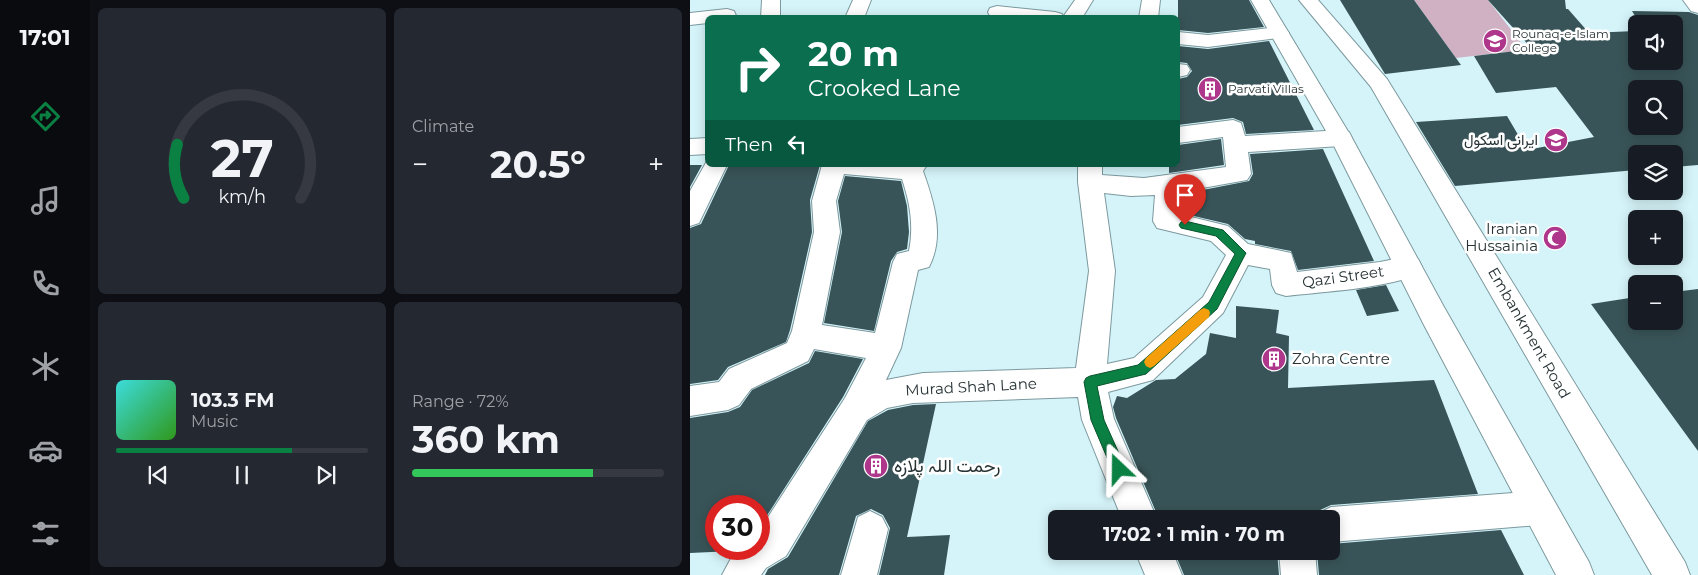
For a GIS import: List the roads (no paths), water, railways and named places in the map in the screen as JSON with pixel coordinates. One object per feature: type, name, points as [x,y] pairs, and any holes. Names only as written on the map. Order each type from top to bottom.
[{"type":"street","points":[[770,15],[771,0]]},
{"type":"street","points":[[855,15],[862,0]]},
{"type":"street","points":[[1074,15],[1084,0]]},
{"type":"street","points":[[1149,15],[1152,0]]},
{"type":"street","points":[[1260,0],[1341,138],[1538,508],[1576,575]]},
{"type":"street","name":"Embankment Road","points":[[1308,0],[1380,84],[1672,575]]},
{"type":"street","points":[[1692,0],[1698,7]]},
{"type":"street","points":[[999,10],[1034,15]]},
{"type":"street","points":[[690,19],[705,17]]},
{"type":"street","points":[[1180,38],[1208,41],[1279,33]]},
{"type":"street","points":[[1136,510],[1098,420],[1090,382],[1102,271],[1090,174],[1143,187],[1192,182],[1200,178],[1215,178],[1239,174],[1233,128],[1180,135]]},
{"type":"street","points":[[1235,144],[1341,138]]},
{"type":"street","points":[[690,147],[705,146]]},
{"type":"street","points":[[690,216],[713,167]]},
{"type":"street","points":[[690,401],[728,395],[740,379],[798,352],[806,331],[827,232],[824,201],[833,167]]},
{"type":"street","points":[[740,575],[753,555],[772,543],[856,409],[886,348],[906,262],[920,260],[925,238],[924,206],[913,168],[887,167]]},
{"type":"street","points":[[1168,183],[1166,221],[1219,233],[1241,253]]},
{"type":"street","name":"Qazi Street","points":[[1241,253],[1282,260],[1286,285],[1380,273],[1409,267]]},
{"type":"street","name":"Murad Shah Lane","points":[[856,409],[874,397],[898,390],[923,387],[1090,382],[1142,370],[1213,306],[1241,253]]},
{"type":"street","points":[[806,331],[816,336],[886,348]]},
{"type":"street","points":[[1340,524],[1538,508]]},
{"type":"street","points":[[859,575],[870,529]]},
{"type":"street","points":[[1157,560],[1164,575]]},
{"type":"street","points":[[1298,560],[1300,575]]},
{"type":"place","name":"Rounaq-e-Islam College","points":[[1495,41]]},
{"type":"place","name":"Parvati Villas","points":[[1210,89]]},
{"type":"place","name":"ایرانی اسکول","points":[[1556,140]]},
{"type":"place","name":"Iranian Hussainia","points":[[1555,238]]},
{"type":"place","name":"Zohra Centre","points":[[1274,359]]},
{"type":"place","name":"رحمت اللہ پلازہ","points":[[876,466]]}]
